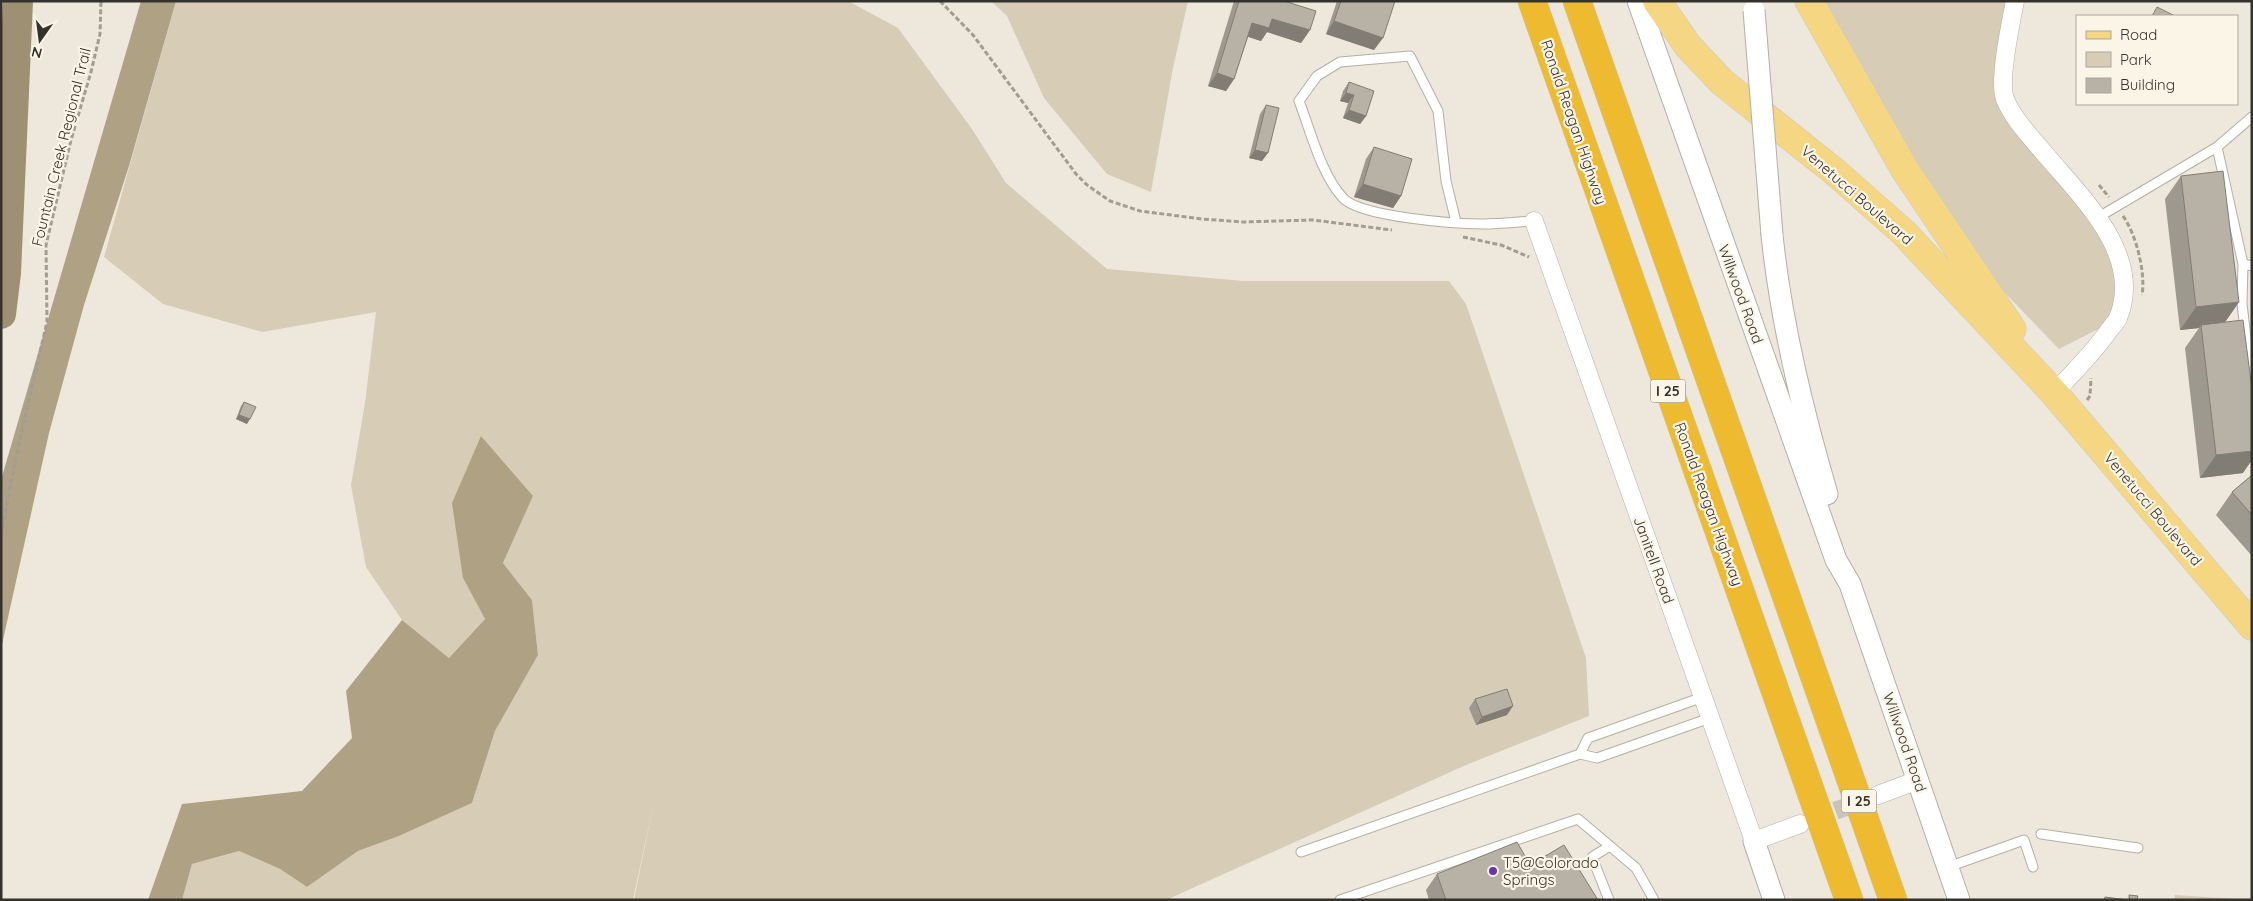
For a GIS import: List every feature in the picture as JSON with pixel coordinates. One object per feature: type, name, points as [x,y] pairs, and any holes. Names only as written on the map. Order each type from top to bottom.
[{"type":"highway","name":"Ronald Reagan Highway","points":[[1532,1],[1639,309],[1849,900]]},
{"type":"highway","name":"I 25","points":[[1577,1],[1893,900]]},
{"type":"main road","name":"Venetucci Boulevard","points":[[1657,1],[1688,46],[1722,82],[1835,172],[1904,234],[2054,392],[2252,626]]},
{"type":"main road","name":"Venetucci Boulevard","points":[[1809,1],[1904,170],[2054,392]]},
{"type":"street","name":"Willwood Road","points":[[1638,1],[1836,560],[1850,584]]},
{"type":"street","points":[[2015,1],[2004,64],[2004,97],[2015,117],[2098,218],[2112,241],[2122,268],[2125,291],[2118,319],[2089,357],[2054,392]]},
{"type":"street","name":"Willwood Road","points":[[1754,6],[1777,280],[1807,427],[1845,555],[1850,584],[1959,900]]},
{"type":"street","name":"Janitell Road","points":[[1534,221],[1774,900]]},
{"type":"street","points":[[1878,795],[1918,780]]},
{"type":"street","points":[[1754,841],[1800,824]]},
{"type":"lane","points":[[1456,222],[1446,182],[1438,111],[1410,56],[1340,62],[1316,76],[1299,101],[1330,183],[1344,201],[1378,214],[1408,218],[1456,222],[1484,224],[1534,221]]},
{"type":"lane","points":[[2098,218],[2217,147],[2252,117]]},
{"type":"lane","points":[[2217,147],[2247,265],[2242,304],[2252,388]]},
{"type":"lane","points":[[1580,754],[1588,738],[1703,697]]},
{"type":"lane","points":[[1301,852],[1580,754],[1597,758],[1710,718]]},
{"type":"lane","points":[[1340,900],[1578,819],[1636,868],[1654,900]]},
{"type":"lane","points":[[2041,834],[2138,848]]},
{"type":"lane","points":[[1948,867],[2024,840],[2033,867]]},
{"type":"lane","points":[[1609,900],[1592,858],[1610,846]]},
{"type":"path","name":"Fountain Creek Regional Trail","points":[[1,534],[18,448],[47,322],[46,245],[98,43],[102,9],[101,1]]},
{"type":"path","points":[[940,1],[973,35],[1076,174],[1086,185],[1110,201],[1140,211],[1202,219],[1243,222],[1313,220],[1395,230]]},
{"type":"path","points":[[1456,236],[1501,246],[1549,265]]},
{"type":"green space","points":[[176,1],[848,1],[898,28],[972,129],[1006,183],[1107,269],[1243,281],[1449,281],[1466,304],[1586,658],[1589,716],[1466,765],[1166,900],[634,900],[654,801],[633,900],[182,900],[192,864],[239,851],[280,869],[307,887],[358,851],[399,836],[472,803],[495,731],[538,655],[532,600],[503,563],[533,496],[463,578],[485,619],[449,658],[402,620],[366,567],[351,485],[365,403],[376,312],[262,332],[163,304],[104,257]]},
{"type":"green space","points":[[991,1],[1188,1],[1173,68],[1151,192],[1107,174],[1044,98],[1007,16]]},
{"type":"green space","points":[[1805,1],[2015,1],[2004,64],[2015,117],[2112,241],[2118,319],[2059,349],[1950,236]]},
{"type":"green space","points":[[2175,895],[2235,899],[2235,900],[2174,900]]},
{"type":"shaded area","points":[[141,1],[176,1],[129,166],[84,305],[49,433],[1,649],[1,480]]},
{"type":"shaded area","points":[[481,436],[533,496],[503,563],[532,600],[538,655],[495,731],[472,803],[399,836],[358,851],[307,887],[280,869],[239,851],[192,864],[182,900],[148,900],[182,804],[302,791],[352,738],[346,691],[402,620],[449,658],[485,619],[463,578],[452,503]]},
{"type":"building","points":[[1239,1],[1284,1],[1316,11],[1310,30],[1272,19],[1269,28],[1252,23],[1234,79],[1217,73]]},
{"type":"building","points":[[1341,1],[1395,1],[1383,38],[1334,21]]},
{"type":"building","points":[[2157,7],[2173,15],[2153,15]]},
{"type":"building","points":[[1349,82],[1374,91],[1366,116],[1349,110],[1354,95],[1346,93]]},
{"type":"building","points":[[1266,105],[1279,108],[1268,153],[1255,150]]},
{"type":"building","points":[[1374,147],[1412,159],[1401,196],[1363,184]]},
{"type":"building","points":[[2223,171],[2239,302],[2196,307],[2181,176]]},
{"type":"building","points":[[2243,320],[2252,389],[2252,451],[2216,455],[2201,325]]},
{"type":"building","points":[[244,402],[256,407],[250,419],[239,415]]},
{"type":"building","points":[[2252,475],[2252,515],[2232,492]]},
{"type":"building","points":[[1507,689],[1513,706],[1482,717],[1475,699]]},
{"type":"building","points":[[1517,842],[1530,865],[1564,845],[1598,900],[1446,900],[1437,874]]},
{"type":"building","points":[[2129,895],[2138,896],[2137,900],[2129,900]]},
{"type":"building","points":[[2105,897],[2128,900],[2104,900]]},
{"type":"waterway","points":[[1,314],[6,273],[18,1]]},
{"type":"tunnel","points":[[1810,820],[1868,799]]},
{"type":"place","name":"T5@Colorado Springs","points":[[1493,871]]}]
